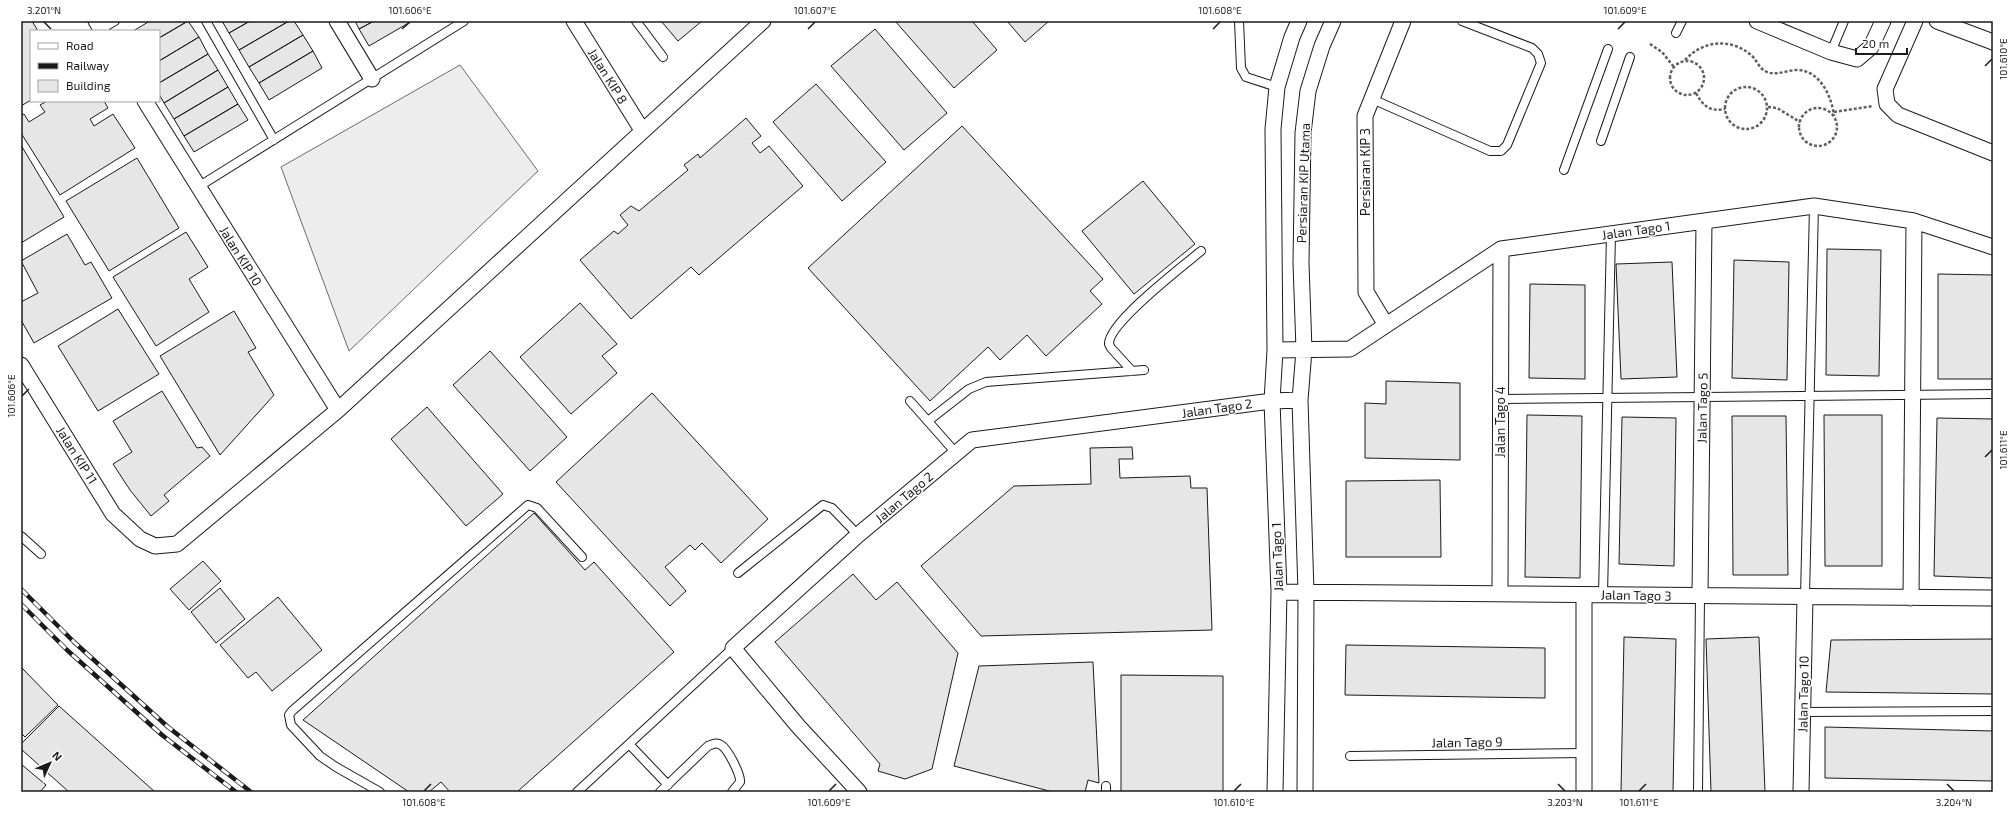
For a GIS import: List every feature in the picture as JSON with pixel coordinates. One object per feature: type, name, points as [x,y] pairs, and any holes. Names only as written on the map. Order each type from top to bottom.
[{"type":"street","points":[[337,21],[372,79]]},
{"type":"street","name":"Jalan KIP 8","points":[[574,21],[642,130]]},
{"type":"street","points":[[338,410],[642,130],[763,21]]},
{"type":"street","points":[[1275,350],[1272,173],[1273,129],[1277,87],[1292,37],[1299,21]]},
{"type":"street","name":"Persiaran KIP Utama","points":[[1304,350],[1301,263],[1303,133],[1308,91],[1322,46],[1333,21]]},
{"type":"street","name":"Persiaran KIP 3","points":[[1386,325],[1366,292],[1365,116],[1403,21]]},
{"type":"street","points":[[1757,21],[1831,52],[1857,59],[1871,48],[1883,21]]},
{"type":"street","points":[[1915,21],[1885,89],[1887,104],[1898,115],[1993,153]]},
{"type":"street","points":[[1937,21],[1993,42]]},
{"type":"street","name":"Jalan KIP 10","points":[[146,102],[338,410]]},
{"type":"street","name":"Jalan Tago 1","points":[[1275,792],[1279,592],[1272,401],[1275,350],[1350,348],[1501,249],[1814,206],[1914,221],[1993,247]]},
{"type":"street","name":"Jalan Tago 5","points":[[1700,596],[1704,221]]},
{"type":"street","points":[[1911,598],[1914,221]]},
{"type":"street","name":"Jalan Tago 4","points":[[1500,594],[1501,249]]},
{"type":"street","points":[[1304,350],[1300,400],[1306,592],[1305,792]]},
{"type":"street","name":"Jalan KIP 11","points":[[21,365],[113,514],[140,539],[155,546],[177,544],[338,410]]},
{"type":"street","name":"Jalan Tago 2","points":[[733,648],[858,535],[972,440],[1272,401],[1300,400]]},
{"type":"street","name":"Jalan Tago 3","points":[[1279,592],[1993,598]]},
{"type":"street","points":[[1584,595],[1584,792]]},
{"type":"street","name":"Jalan Tago 10","points":[[1801,792],[1805,597]]},
{"type":"street","points":[[733,648],[798,726],[855,790],[859,792]]},
{"type":"lane","points":[[100,27],[115,21]]},
{"type":"lane","points":[[206,21],[274,140]]},
{"type":"lane","points":[[198,187],[372,79],[454,24],[464,21]]},
{"type":"lane","points":[[636,21],[663,57]]},
{"type":"lane","points":[[1239,21],[1241,68],[1243,74],[1246,77],[1277,87]]},
{"type":"lane","points":[[1372,99],[1490,151],[1501,151],[1507,145],[1541,63],[1532,48],[1462,21]]},
{"type":"lane","points":[[1676,33],[1682,21]]},
{"type":"lane","points":[[1831,52],[1844,21]]},
{"type":"lane","points":[[1564,170],[1608,49]]},
{"type":"lane","points":[[1601,141],[1630,57]]},
{"type":"lane","points":[[1805,597],[1814,206]]},
{"type":"lane","points":[[1603,595],[1611,234]]},
{"type":"lane","points":[[1132,371],[1111,348],[1109,344],[1111,335],[1133,309],[1201,251]]},
{"type":"lane","points":[[928,421],[969,389],[986,382],[1144,370]]},
{"type":"lane","points":[[1500,399],[1993,394]]},
{"type":"lane","points":[[910,401],[956,453]]},
{"type":"lane","points":[[380,792],[336,767],[320,756],[291,725],[289,721],[292,711],[528,505],[537,508],[582,557]]},
{"type":"lane","points":[[738,572],[823,505],[832,508],[858,535]]},
{"type":"lane","points":[[21,536],[41,554]]},
{"type":"lane","points":[[1698,792],[1700,596]]},
{"type":"lane","points":[[583,790],[629,744],[733,648]]},
{"type":"lane","points":[[1803,712],[1993,711]]},
{"type":"lane","points":[[660,792],[708,746],[714,743],[720,744],[724,748],[740,774],[740,782],[732,792]]},
{"type":"lane","points":[[629,744],[668,784]]},
{"type":"lane","name":"Jalan Tago 9","points":[[1350,756],[1584,753]]},
{"type":"path","points":[[1650,44],[1662,52],[1674,67]]},
{"type":"path","points":[[1685,60],[1692,61],[1703,69],[1704,83],[1696,93],[1683,95],[1672,87],[1670,80],[1674,67],[1685,60],[1698,48],[1709,44],[1732,44],[1751,55],[1766,72],[1773,74],[1796,70],[1811,74],[1826,90],[1831,99],[1834,116],[1838,126],[1837,132],[1829,143],[1823,146],[1810,144],[1804,140],[1801,135],[1800,122],[1803,116],[1814,109],[1826,110],[1834,116]]},
{"type":"path","points":[[1741,87],[1756,88],[1762,93],[1768,107],[1764,121],[1751,129],[1737,127],[1731,122],[1725,109],[1726,101],[1729,95],[1741,87]]},
{"type":"path","points":[[1696,93],[1700,101],[1709,108],[1716,110],[1725,109]]},
{"type":"path","points":[[1834,112],[1887,104]]},
{"type":"path","points":[[1768,107],[1777,108],[1800,122]]},
{"type":"shaded area","points":[[460,65],[538,171],[349,351],[281,167]]},
{"type":"building","points":[[21,21],[32,21],[37,30],[30,30],[30,101],[21,106]]},
{"type":"building","points":[[150,21],[188,21],[160,37],[160,30],[135,30]]},
{"type":"building","points":[[188,21],[199,37],[160,60],[160,37]]},
{"type":"building","points":[[222,21],[250,21],[229,33]]},
{"type":"building","points":[[250,21],[289,21],[239,50],[229,33]]},
{"type":"building","points":[[289,21],[294,21],[303,35],[249,67],[239,50]]},
{"type":"building","points":[[355,21],[374,21],[359,29]]},
{"type":"building","points":[[374,21],[412,21],[369,46],[359,29]]},
{"type":"building","points":[[661,21],[702,21],[678,41]]},
{"type":"building","points":[[895,21],[972,21],[997,50],[954,88]]},
{"type":"building","points":[[1007,21],[1049,21],[1025,42]]},
{"type":"building","points":[[875,29],[947,113],[904,150],[831,66]]},
{"type":"building","points":[[303,35],[313,51],[259,83],[249,67]]},
{"type":"building","points":[[199,37],[208,54],[160,82],[160,60]]},
{"type":"building","points":[[313,51],[322,68],[269,100],[259,83]]},
{"type":"building","points":[[208,54],[218,70],[164,103],[160,96],[160,82]]},
{"type":"building","points":[[218,70],[228,87],[174,119],[164,103]]},
{"type":"building","points":[[816,84],[886,162],[842,201],[773,122]]},
{"type":"building","points":[[228,87],[238,104],[184,136],[174,119]]},
{"type":"building","points":[[45,102],[105,102],[108,108],[90,119],[94,126],[113,114],[135,148],[60,195],[21,133],[21,116],[24,114],[29,122],[45,112],[40,105]]},
{"type":"building","points":[[238,104],[248,120],[194,152],[184,136]]},
{"type":"building","points":[[746,118],[761,136],[752,143],[760,153],[769,146],[803,186],[699,275],[691,267],[631,319],[580,260],[614,231],[618,234],[628,225],[620,215],[631,206],[639,211],[688,170],[684,165],[698,154],[700,158]]},
{"type":"building","points":[[962,126],[1103,279],[1090,291],[1102,304],[1046,356],[1027,335],[1000,360],[988,347],[930,401],[808,268]]},
{"type":"building","points":[[21,145],[64,217],[21,243]]},
{"type":"building","points":[[137,158],[179,228],[109,271],[66,201]]},
{"type":"building","points":[[1143,181],[1195,244],[1134,294],[1082,231]]},
{"type":"building","points":[[186,232],[208,267],[189,279],[209,312],[156,346],[113,277]]},
{"type":"building","points":[[67,234],[85,265],[91,262],[112,298],[34,343],[21,320],[21,302],[38,293],[21,261]]},
{"type":"building","points":[[1827,249],[1881,250],[1879,376],[1826,375]]},
{"type":"building","points":[[1734,260],[1789,262],[1787,380],[1732,378]]},
{"type":"building","points":[[1672,262],[1677,377],[1621,379],[1616,264]]},
{"type":"building","points":[[1938,274],[1993,275],[1993,379],[1938,379]]},
{"type":"building","points":[[1530,284],[1585,285],[1585,379],[1529,378]]},
{"type":"building","points":[[580,303],[617,344],[602,356],[617,373],[571,414],[520,357]]},
{"type":"building","points":[[118,309],[159,374],[98,411],[58,346]]},
{"type":"building","points":[[234,311],[256,348],[248,352],[274,395],[220,455],[160,356]]},
{"type":"building","points":[[490,351],[567,437],[530,471],[453,385]]},
{"type":"building","points":[[1386,381],[1460,383],[1460,460],[1365,458],[1365,403],[1386,404]]},
{"type":"building","points":[[162,391],[197,448],[202,447],[210,456],[164,495],[169,501],[151,516],[130,490],[113,464],[132,452],[113,421]]},
{"type":"building","points":[[652,393],[768,519],[721,563],[702,543],[695,550],[690,545],[665,567],[686,591],[670,606],[556,482]]},
{"type":"building","points":[[427,407],[503,494],[466,526],[391,439]]},
{"type":"building","points":[[1527,415],[1582,416],[1580,578],[1525,577]]},
{"type":"building","points":[[1824,415],[1882,415],[1882,566],[1825,566]]},
{"type":"building","points":[[1732,416],[1786,416],[1788,575],[1733,575]]},
{"type":"building","points":[[1622,417],[1676,418],[1674,566],[1619,564]]},
{"type":"building","points":[[1937,418],[1993,419],[1993,578],[1934,576]]},
{"type":"building","points":[[1132,447],[1133,459],[1119,459],[1120,478],[1190,476],[1191,488],[1207,488],[1212,630],[981,636],[921,566],[1014,486],[1091,484],[1090,448]]},
{"type":"building","points":[[1440,480],[1441,557],[1346,557],[1346,481]]},
{"type":"building","points":[[534,513],[585,570],[594,562],[674,652],[517,792],[450,792],[441,782],[429,792],[409,792],[303,720]]},
{"type":"building","points":[[203,561],[221,581],[189,610],[170,589]]},
{"type":"building","points":[[853,574],[876,600],[897,582],[958,653],[932,769],[905,779],[878,771],[880,764],[775,642]]},
{"type":"building","points":[[220,588],[245,619],[216,643],[191,612]]},
{"type":"building","points":[[278,597],[322,650],[272,691],[256,672],[248,678],[220,645]]},
{"type":"building","points":[[1624,637],[1676,639],[1673,792],[1621,792]]},
{"type":"building","points":[[1759,637],[1765,792],[1711,792],[1706,639]]},
{"type":"building","points":[[1993,639],[1993,694],[1826,692],[1831,640]]},
{"type":"building","points":[[1346,645],[1545,648],[1545,698],[1345,695]]},
{"type":"building","points":[[1093,662],[1099,783],[1088,780],[1085,792],[1053,792],[954,766],[979,666]]},
{"type":"building","points":[[21,667],[58,705],[25,737],[21,733]]},
{"type":"building","points":[[1121,675],[1223,676],[1223,792],[1121,792]]},
{"type":"building","points":[[59,706],[155,792],[69,792],[21,749],[21,744]]},
{"type":"building","points":[[1825,727],[1993,731],[1993,781],[1825,778]]},
{"type":"building","points":[[21,764],[46,785],[40,792],[21,792]]},
{"type":"railway","points":[[21,589],[74,642],[168,727],[251,792]]},
{"type":"railway","points":[[21,604],[67,650],[162,735],[236,792]]}]
